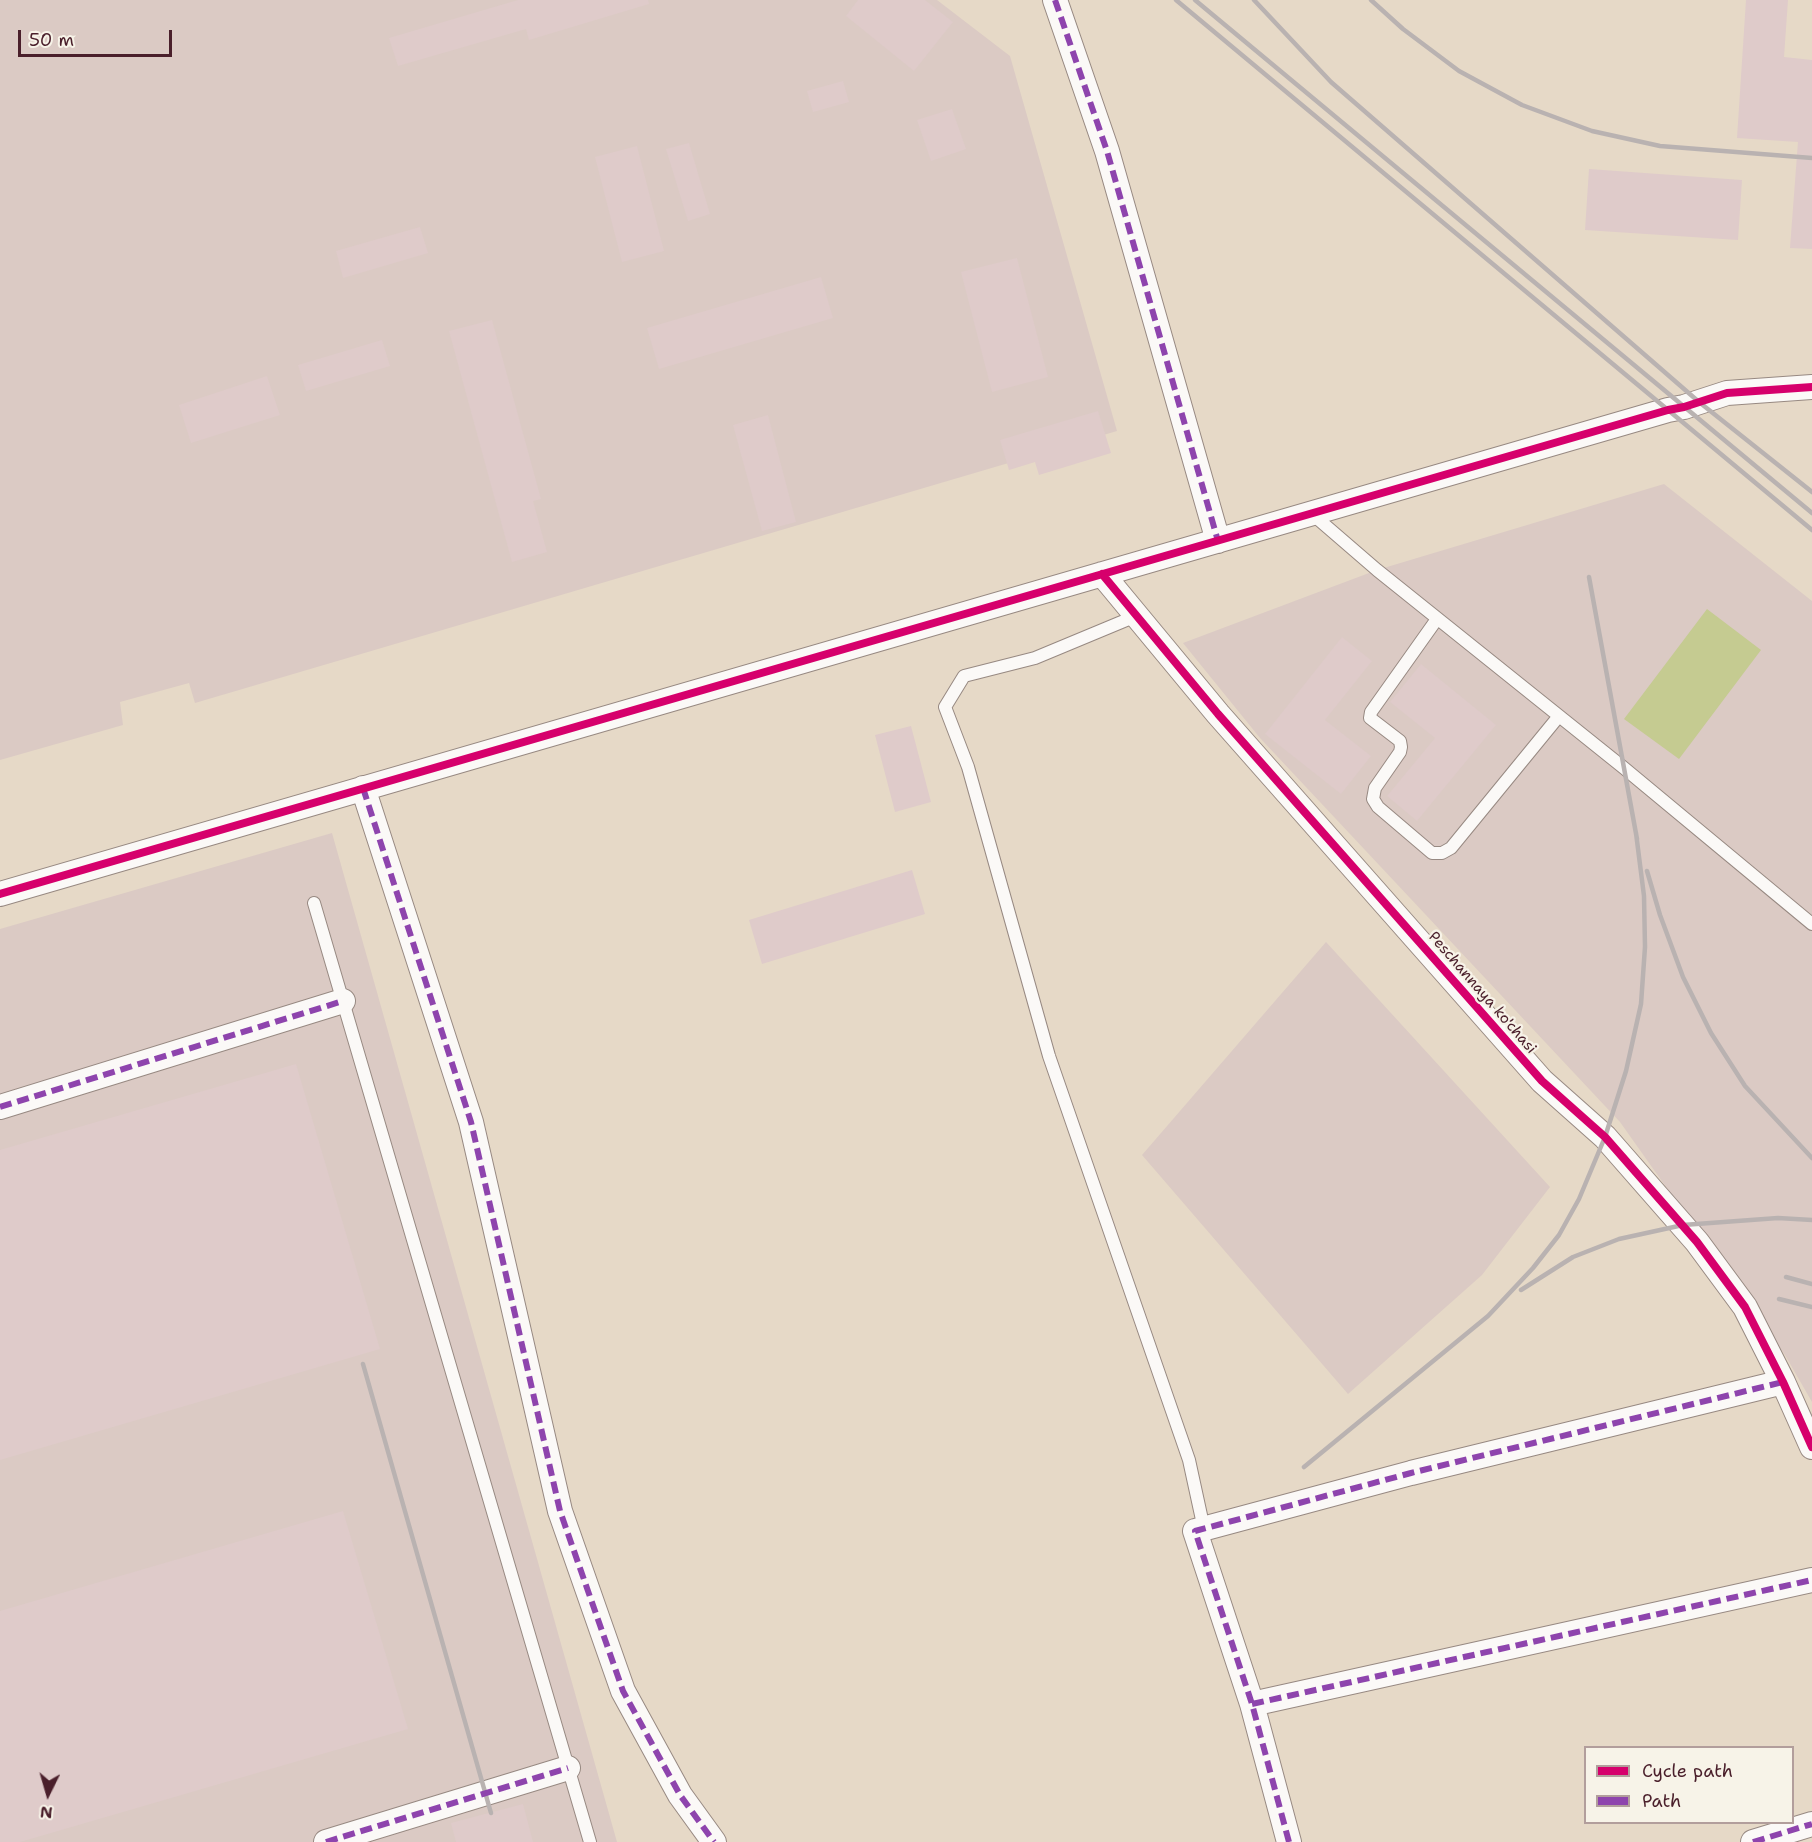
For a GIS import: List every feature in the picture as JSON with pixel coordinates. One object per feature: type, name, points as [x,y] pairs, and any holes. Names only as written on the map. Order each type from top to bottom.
[{"type":"street","points":[[1054,0],[1107,151],[1218,541]]},
{"type":"street","points":[[0,894],[1726,393],[1812,387]]},
{"type":"street","name":"Peschannaya ko'chasi","points":[[1102,574],[1218,714],[1542,1081],[1605,1137],[1690,1233],[1744,1306],[1783,1382],[1812,1447]]},
{"type":"street","points":[[363,788],[471,1122],[560,1511],[622,1691],[680,1796],[714,1842]]},
{"type":"street","points":[[0,1107],[343,1001]]},
{"type":"street","points":[[1289,1842],[1252,1704],[1195,1531],[1411,1473],[1783,1382]]},
{"type":"street","points":[[1252,1704],[1812,1581]]},
{"type":"street","points":[[326,1842],[568,1768]]},
{"type":"street","points":[[1753,1842],[1812,1824]]},
{"type":"lane","points":[[1311,513],[1437,619],[1812,924]]},
{"type":"lane","points":[[1136,616],[1035,658],[964,676],[945,707],[968,767],[1049,1056],[1189,1460],[1204,1529]]},
{"type":"lane","points":[[1437,619],[1371,712],[1370,718],[1400,741],[1401,747],[1400,752],[1375,788],[1373,799],[1378,807],[1432,853],[1442,853],[1450,848],[1559,716]]},
{"type":"lane","points":[[314,903],[590,1842]]},
{"type":"shaded area","points":[[0,0],[937,0],[1010,56],[1117,431],[195,703],[189,683],[120,702],[123,725],[0,760]]},
{"type":"shaded area","points":[[1664,484],[1812,601],[1812,1402],[1785,1355],[1620,1122],[1260,738],[1183,643],[1377,570]]},
{"type":"shaded area","points":[[332,833],[617,1842],[0,1842],[0,929]]},
{"type":"shaded area","points":[[1326,942],[1550,1187],[1482,1275],[1348,1394],[1142,1155]]},
{"type":"green space","points":[[1707,609],[1761,650],[1679,759],[1624,719]]},
{"type":"building","points":[[518,0],[648,0],[649,4],[529,40],[526,29],[398,66],[389,38]]},
{"type":"building","points":[[858,0],[925,0],[953,22],[914,71],[846,16]]},
{"type":"building","points":[[1746,0],[1788,0],[1784,57],[1812,60],[1812,249],[1790,248],[1798,142],[1737,138]]},
{"type":"building","points":[[843,81],[849,102],[813,112],[807,91]]},
{"type":"building","points":[[952,109],[966,149],[931,161],[917,120]]},
{"type":"building","points":[[689,143],[710,214],[688,221],[666,149]]},
{"type":"building","points":[[637,146],[664,251],[622,262],[595,157]]},
{"type":"building","points":[[1589,169],[1742,180],[1738,240],[1585,230]]},
{"type":"building","points":[[420,227],[428,253],[343,278],[336,251]]},
{"type":"building","points":[[1017,258],[1048,377],[992,392],[961,272]]},
{"type":"building","points":[[821,277],[833,318],[659,369],[647,328]]},
{"type":"building","points":[[492,320],[541,499],[533,501],[547,552],[512,562],[449,331]]},
{"type":"building","points":[[382,340],[390,366],[306,391],[298,365]]},
{"type":"building","points":[[267,376],[280,415],[191,443],[179,405]]},
{"type":"building","points":[[1098,411],[1111,453],[1039,475],[1035,462],[1009,470],[1000,440]]},
{"type":"building","points":[[768,415],[796,522],[762,531],[733,425]]},
{"type":"building","points":[[1342,637],[1372,661],[1325,720],[1371,756],[1341,794],[1265,734]]},
{"type":"building","points":[[1421,664],[1496,725],[1417,821],[1387,796],[1435,738],[1390,702]]},
{"type":"building","points":[[911,726],[931,802],[895,812],[875,735]]},
{"type":"building","points":[[912,870],[925,914],[762,964],[749,920]]},
{"type":"building","points":[[296,1064],[380,1349],[0,1460],[0,1150]]},
{"type":"building","points":[[343,1511],[408,1729],[20,1842],[0,1842],[0,1611]]},
{"type":"building","points":[[523,1804],[533,1842],[456,1842],[451,1823]]},
{"type":"railway","points":[[1176,0],[1812,530]]},
{"type":"railway","points":[[1195,0],[1812,513]]},
{"type":"railway","points":[[1254,0],[1331,82],[1699,402],[1812,492]]},
{"type":"railway","points":[[1371,0],[1403,29],[1459,71],[1522,105],[1592,131],[1660,146],[1812,158]]},
{"type":"railway","points":[[1589,577],[1637,839]]},
{"type":"railway","points":[[1304,1467],[1488,1316],[1533,1268],[1559,1235],[1579,1199],[1605,1137],[1626,1071],[1641,1004],[1645,947],[1644,896],[1636,833]]},
{"type":"railway","points":[[1647,871],[1660,915],[1683,977],[1711,1033],[1745,1086],[1812,1158]]},
{"type":"railway","points":[[1521,1290],[1573,1257],[1619,1239],[1683,1225],[1778,1218],[1812,1220]]},
{"type":"railway","points":[[1786,1277],[1812,1284]]},
{"type":"railway","points":[[1779,1299],[1812,1307]]},
{"type":"railway","points":[[363,1364],[491,1813]]},
{"type":"marked path","points":[[1055,0],[1107,151],[1218,541]]},
{"type":"marked path","points":[[363,788],[471,1122],[560,1511],[623,1691],[680,1795],[714,1842]]},
{"type":"marked path","points":[[0,1107],[343,1001]]},
{"type":"marked path","points":[[1289,1842],[1252,1704],[1195,1531],[1411,1473],[1783,1382]]},
{"type":"marked path","points":[[1252,1704],[1812,1580]]},
{"type":"marked path","points":[[326,1842],[568,1768]]},
{"type":"marked path","points":[[1753,1842],[1812,1824]]},
{"type":"cycle path","points":[[0,894],[1727,393],[1812,387]]},
{"type":"cycle path","points":[[1102,574],[1218,714],[1542,1081],[1605,1137],[1697,1242],[1745,1307],[1783,1382],[1812,1447]]}]
